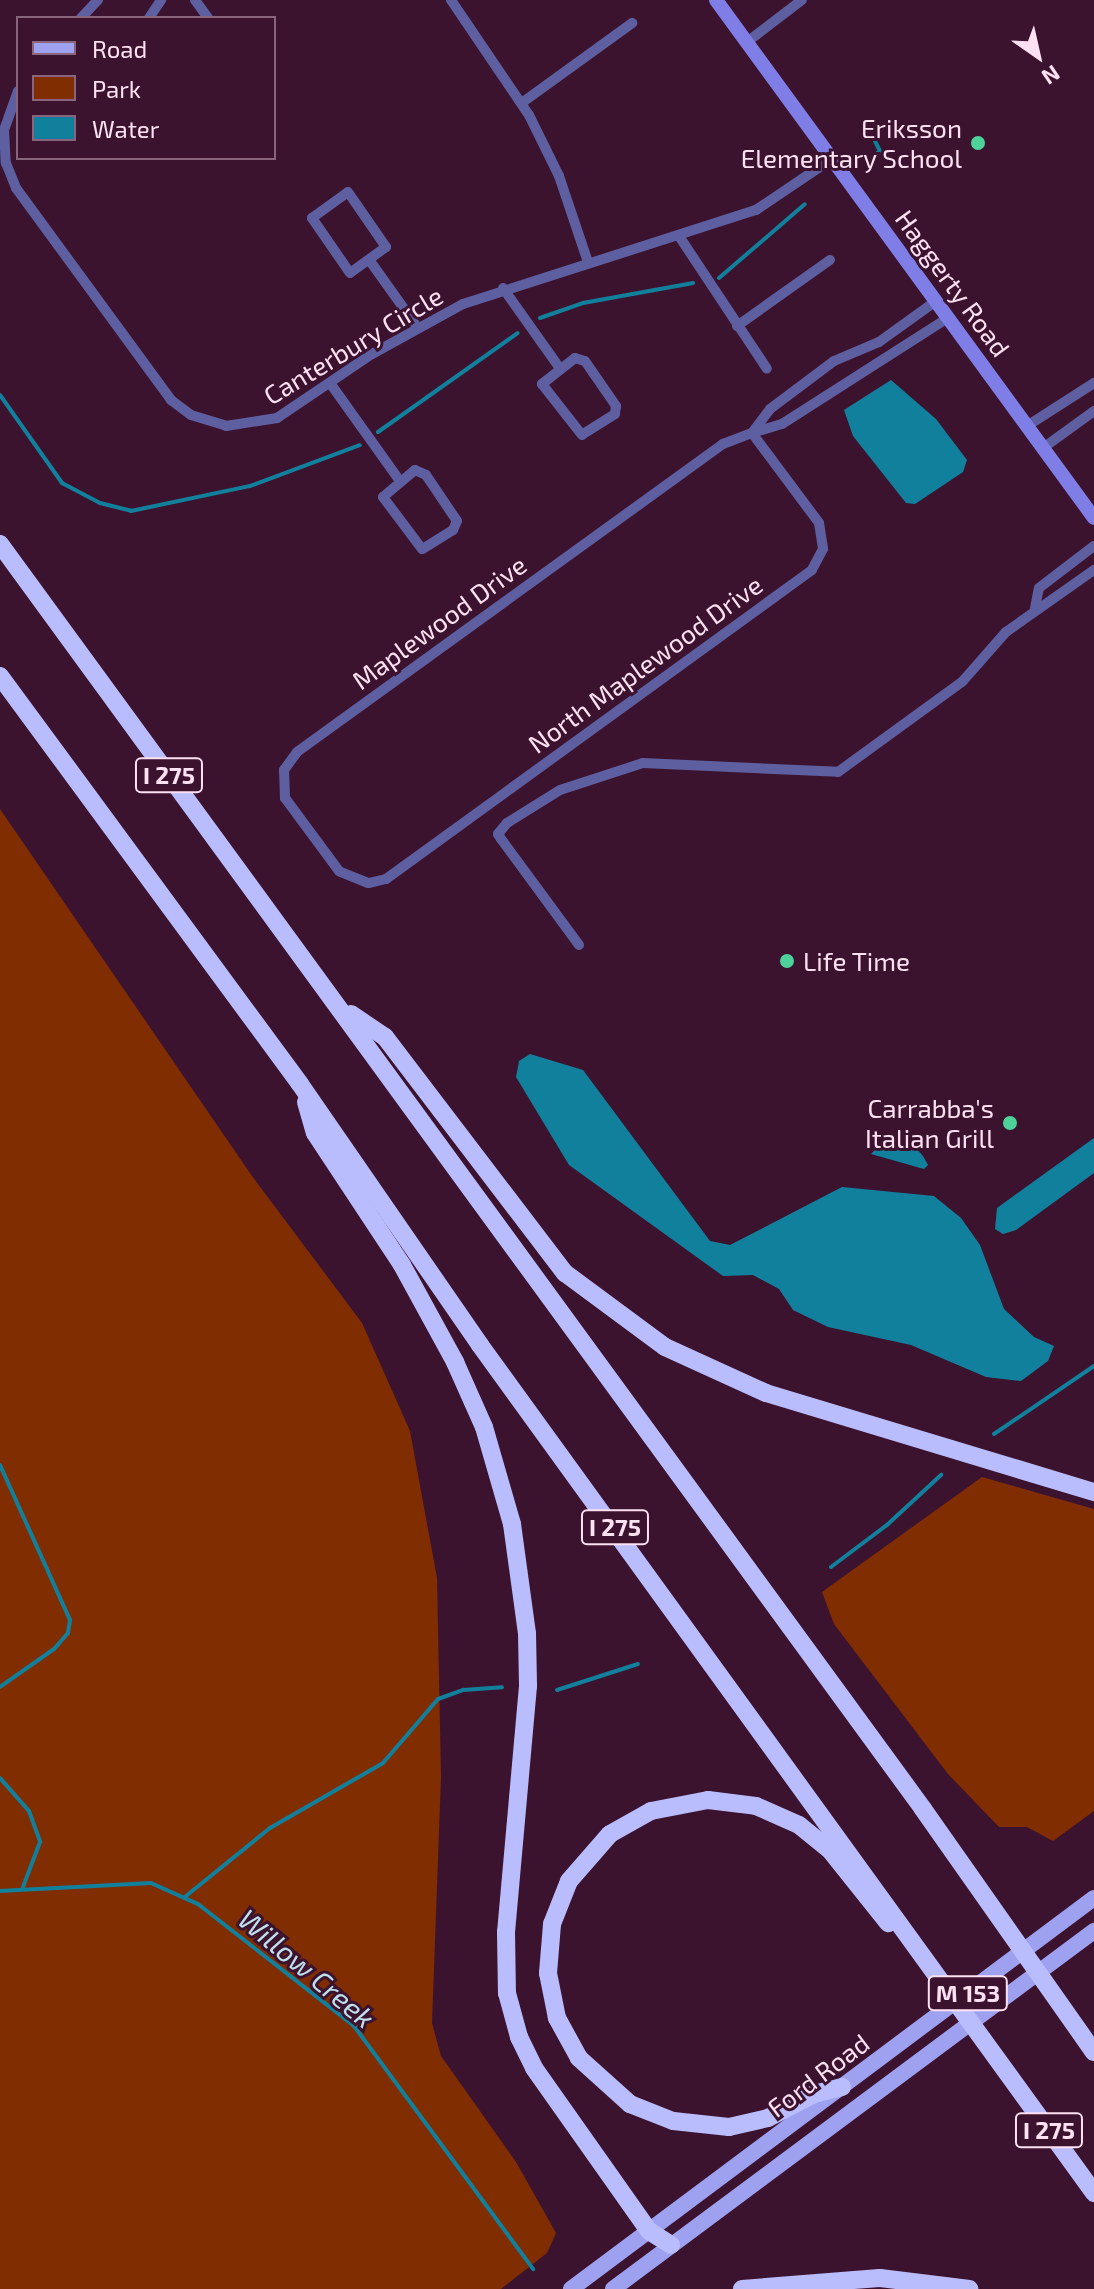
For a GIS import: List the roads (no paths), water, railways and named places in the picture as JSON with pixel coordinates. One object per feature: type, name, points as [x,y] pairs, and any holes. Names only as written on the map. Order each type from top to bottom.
[{"type":"highway","name":"I 275","points":[[0,544],[339,1006],[1094,2052]]},
{"type":"highway","name":"I 275","points":[[0,676],[300,1084],[480,1345],[935,1967],[1094,2193]]},
{"type":"highway","points":[[339,1006],[385,1037],[565,1273],[665,1347],[766,1393],[1094,1492]]},
{"type":"highway","points":[[300,1084],[315,1133],[402,1265],[455,1362],[499,1473],[512,1524],[527,1633],[526,1726],[506,1932],[510,2010],[534,2068],[649,2231],[671,2245]]},
{"type":"highway","points":[[842,2087],[814,2094],[768,2118],[729,2127],[673,2121],[613,2093],[574,2050],[552,1998],[548,1949],[569,1881],[599,1843],[635,1818],[685,1801],[732,1801],[779,1813],[818,1839],[892,1928],[919,1945]]},
{"type":"highway","points":[[742,2289],[880,2278],[969,2289]]},
{"type":"main road","name":"Haggerty Road","points":[[716,0],[1094,518]]},
{"type":"main road","name":"Ford Road","points":[[571,2289],[1094,1898]]},
{"type":"main road","name":"Ford Road","points":[[613,2289],[1094,1931]]},
{"type":"street","points":[[83,16],[98,0]]},
{"type":"street","points":[[451,0],[523,102],[559,176],[588,262]]},
{"type":"street","points":[[747,42],[802,0]]},
{"type":"street","points":[[523,102],[632,23]]},
{"type":"street","name":"Canterbury Circle","points":[[16,97],[4,130],[6,163],[16,188],[171,400],[207,423],[255,425],[287,413],[417,327],[503,288],[679,236],[777,199],[833,158]]},
{"type":"street","points":[[344,193],[353,195],[386,243],[370,261],[353,272],[346,271],[314,227],[313,215],[344,193]]},
{"type":"street","points":[[679,236],[767,369]]},
{"type":"street","points":[[737,326],[830,260]]},
{"type":"street","points":[[370,261],[417,327]]},
{"type":"street","points":[[503,288],[559,367]]},
{"type":"street","name":"Maplewood Drive","points":[[752,433],[770,409],[834,361],[879,342],[936,301]]},
{"type":"street","name":"Maplewood Drive","points":[[368,883],[339,871],[285,798],[282,781],[289,760],[723,444],[782,424],[948,318]]},
{"type":"street","points":[[575,358],[585,361],[614,402],[615,414],[587,434],[576,433],[542,384],[559,367],[575,358]]},
{"type":"street","points":[[330,383],[400,481]]},
{"type":"street","points":[[1027,426],[1094,383]]},
{"type":"street","points":[[1043,448],[1094,411]]},
{"type":"street","name":"North Maplewood Drive","points":[[368,883],[386,879],[812,570],[823,549],[819,523],[752,433]]},
{"type":"street","points":[[421,471],[457,521],[453,530],[428,548],[417,548],[385,504],[384,492],[400,481],[421,471]]},
{"type":"street","points":[[1035,608],[1039,588],[1094,546]]},
{"type":"street","points":[[579,945],[498,834],[507,823],[560,790],[643,763],[838,772],[962,682],[1035,608],[1094,570]]},
{"type":"water","points":[[891,380],[936,419],[967,460],[963,472],[915,504],[906,503],[853,436],[844,410]]},
{"type":"water","points":[[530,1054],[583,1070],[710,1241],[730,1245],[842,1187],[934,1196],[961,1218],[980,1245],[1004,1309],[1034,1337],[1054,1346],[1048,1361],[1021,1381],[986,1377],[911,1345],[828,1327],[793,1310],[779,1289],[753,1275],[723,1276],[569,1165],[516,1077],[519,1061]]},
{"type":"water","points":[[905,1136],[923,1156],[928,1165],[924,1169],[871,1154],[885,1140]]},
{"type":"water","points":[[1094,1138],[1094,1173],[1016,1230],[1003,1234],[995,1229],[997,1208]]},
{"type":"waterway","points":[[875,141],[880,151],[875,155]]},
{"type":"waterway","points":[[719,278],[805,204]]},
{"type":"waterway","points":[[540,318],[583,303],[693,283]]},
{"type":"waterway","points":[[378,432],[518,333]]},
{"type":"waterway","points":[[0,395],[62,483],[100,503],[131,511],[250,486],[360,445]]},
{"type":"waterway","points":[[994,1434],[1094,1366]]},
{"type":"waterway","points":[[0,1465],[70,1620],[68,1633],[54,1649],[0,1687]]},
{"type":"waterway","points":[[831,1567],[887,1525],[941,1475]]},
{"type":"waterway","points":[[557,1690],[638,1664]]},
{"type":"waterway","points":[[186,1896],[270,1828],[383,1763],[438,1699],[463,1690],[502,1687]]},
{"type":"waterway","points":[[0,1778],[29,1811],[40,1842],[23,1887]]},
{"type":"waterway","name":"Willow Creek","points":[[0,1891],[151,1883],[198,1904],[354,2026],[533,2269]]},
{"type":"place","name":"Eriksson Elementary School","points":[[978,143]]},
{"type":"place","name":"Life Time","points":[[787,961]]},
{"type":"place","name":"Carrabba's Italian Grill","points":[[1010,1123]]}]
